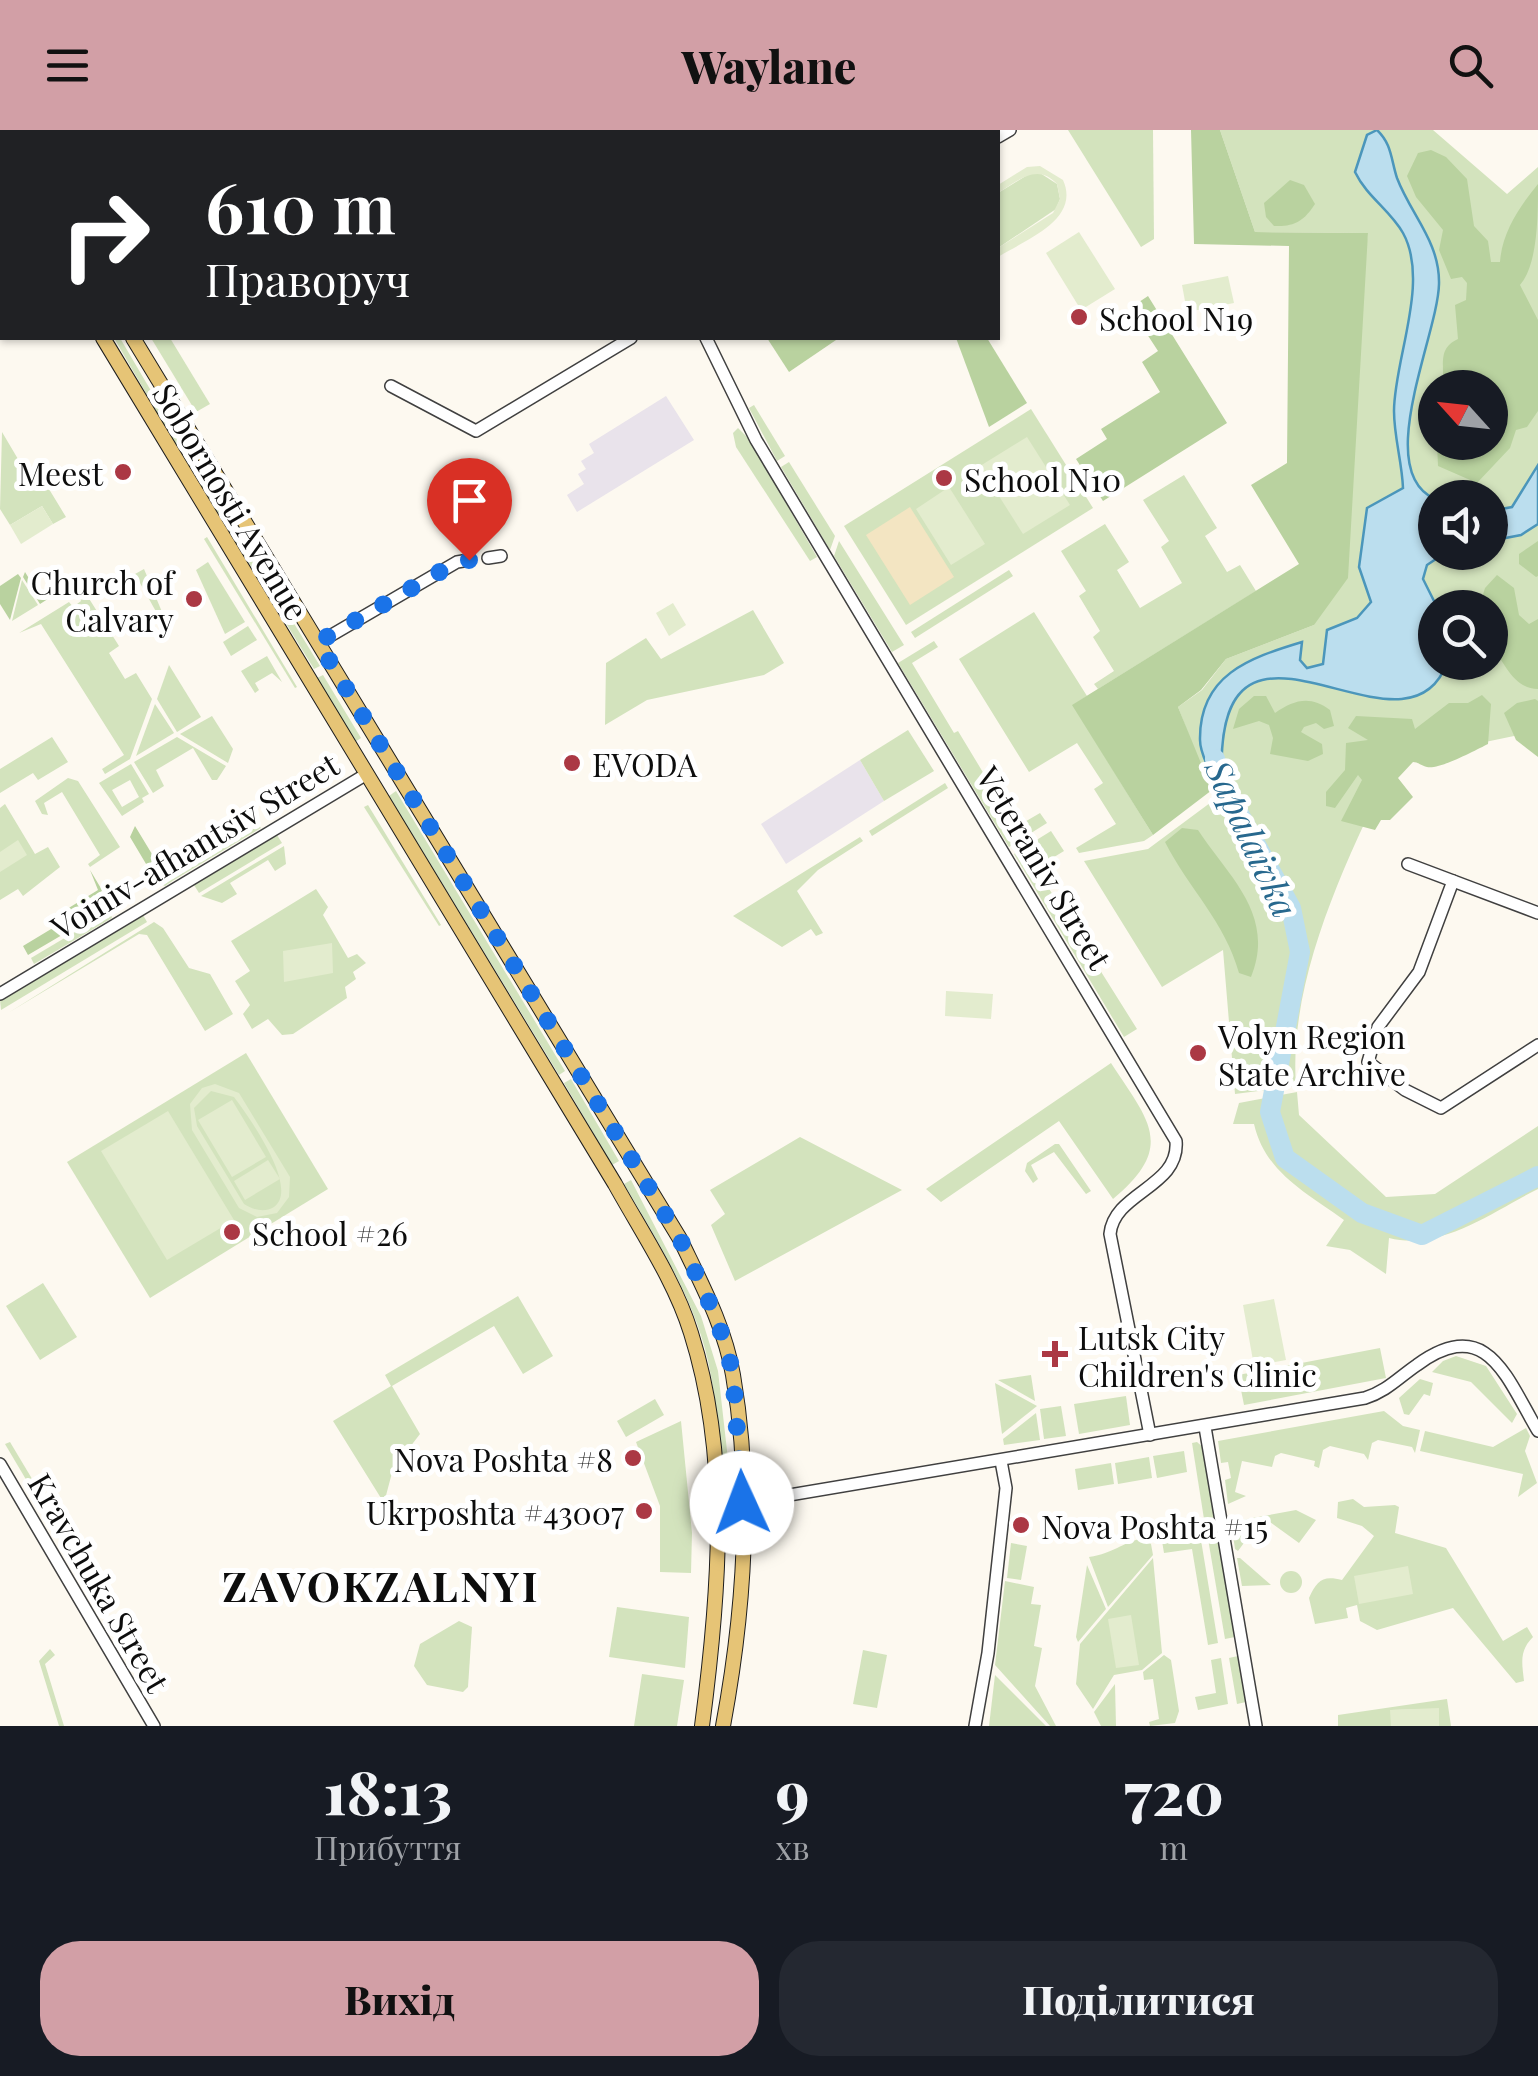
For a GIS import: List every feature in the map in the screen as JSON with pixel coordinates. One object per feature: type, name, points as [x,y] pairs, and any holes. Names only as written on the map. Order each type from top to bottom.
[{"type":"main road","name":"Sobornosti Avenue","points":[[104,340],[614,1184],[690,1329],[705,1382],[717,1504],[715,1626],[702,1726]]},
{"type":"main road","name":"Sobornosti Avenue","points":[[135,340],[680,1239],[717,1319],[733,1372],[742,1503],[740,1627],[723,1726]]},
{"type":"main road","points":[[365,776],[389,761]]},
{"type":"main road","points":[[614,1184],[638,1171]]},
{"type":"main road","points":[[717,1504],[742,1503]]},
{"type":"street","points":[[391,386],[476,431],[627,340]]},
{"type":"street","name":"Veteraniv Street","points":[[707,340],[756,440],[1176,1141],[1167,1172],[1114,1214],[1110,1234],[1150,1435]]},
{"type":"street","points":[[318,642],[457,562],[469,560]]},
{"type":"street","name":"Voiniv-afhantsiv Street","points":[[0,994],[365,776]]},
{"type":"street","points":[[1408,864],[1538,913]]},
{"type":"street","points":[[1453,881],[1419,972],[1378,1027],[1368,1062],[1406,1090],[1440,1108],[1538,1045]]},
{"type":"street","points":[[742,1503],[1365,1398],[1385,1391],[1439,1349],[1459,1343],[1476,1345],[1491,1356],[1538,1432]]},
{"type":"street","points":[[1205,1427],[1256,1726]]},
{"type":"street","points":[[974,1726],[988,1653],[1006,1488],[1001,1461]]},
{"type":"street","name":"Kravchuka Street","points":[[0,1464],[154,1726]]},
{"type":"shaded area","points":[[666,396],[694,440],[577,512],[567,495],[584,484],[578,474],[586,469],[581,461],[594,453],[589,444]]},
{"type":"shaded area","points":[[860,760],[884,801],[786,864],[761,824]]},
{"type":"green space","points":[[1068,130],[1153,130],[1154,239],[1141,247]]},
{"type":"green space","points":[[1191,130],[1220,130],[1255,232],[1368,233],[1348,578],[1314,625],[1226,659],[1201,690],[1178,707],[1212,790],[1153,835],[1072,705],[1299,564],[1251,485],[1287,463],[1289,246],[1194,244]]},
{"type":"green space","points":[[1220,130],[1433,130],[1507,194],[1538,167],[1538,731],[1394,761],[1341,877],[1311,961],[1301,1003],[1296,1086],[1235,1094],[1223,950],[1162,987],[1084,861],[1148,849],[1214,800],[1178,707],[1202,690],[1226,659],[1314,625],[1368,233],[1255,232]]},
{"type":"green space","points":[[1431,150],[1446,157],[1467,179],[1474,226],[1488,241],[1491,262],[1500,262],[1508,230],[1538,184],[1534,252],[1520,285],[1538,320],[1538,411],[1527,427],[1516,430],[1508,450],[1508,370],[1443,370],[1446,349],[1458,339],[1455,305],[1466,300],[1467,283],[1462,277],[1451,279],[1439,250],[1443,230],[1416,197],[1407,176],[1418,153]]},
{"type":"green space","points":[[1040,166],[1063,180],[1064,207],[1047,227],[1000,256],[1000,247],[1053,213],[1060,199],[1057,184],[1042,174],[1020,179],[1000,192],[1000,184],[1027,167]]},
{"type":"green space","points":[[1040,173],[1057,184],[1060,199],[1056,209],[1000,247],[1000,192],[1029,174]]},
{"type":"green space","points":[[1290,180],[1304,185],[1315,204],[1298,222],[1274,226],[1266,217],[1264,203]]},
{"type":"green space","points":[[1079,232],[1115,289],[1081,310],[1046,253]]},
{"type":"green space","points":[[1228,276],[1234,303],[1187,312],[1182,285]]},
{"type":"green space","points":[[1148,296],[1227,423],[1103,501],[1076,459],[1107,439],[1101,429],[1160,392],[1142,362],[1158,351],[1130,308]]},
{"type":"green space","points":[[115,340],[121,340],[184,447],[179,450]]},
{"type":"green space","points":[[152,340],[171,340],[210,404],[196,412]]},
{"type":"green space","points":[[768,340],[836,340],[789,372]]},
{"type":"green space","points":[[957,340],[988,340],[1027,403],[989,427]]},
{"type":"green space","points":[[754,405],[785,456],[777,461],[749,408]]},
{"type":"green space","points":[[1031,409],[1093,508],[906,625],[844,526]]},
{"type":"green space","points":[[738,428],[749,439],[817,557],[810,561],[736,447],[733,433]]},
{"type":"green space","points":[[2,432],[28,476],[38,471],[66,517],[53,524],[42,506],[10,525],[0,509]]},
{"type":"green space","points":[[1027,437],[1070,505],[1023,534],[980,466]]},
{"type":"green space","points":[[191,455],[320,666],[314,669],[185,459]]},
{"type":"green space","points":[[1438,460],[1499,460],[1480,480],[1470,480],[1438,466]]},
{"type":"green space","points":[[789,462],[835,536],[830,550],[781,467]]},
{"type":"green space","points":[[1184,475],[1217,528],[1205,536],[1227,572],[1240,565],[1256,591],[1098,689],[1094,684],[1114,671],[1093,637],[1100,631],[1079,596],[1086,591],[1061,551],[1105,524],[1129,562],[1117,570],[1140,608],[1182,583],[1161,547],[1169,541],[1143,500]]},
{"type":"green space","points":[[949,487],[985,544],[951,565],[916,509]]},
{"type":"green space","points":[[42,506],[53,524],[21,544],[10,525]]},
{"type":"green space","points":[[207,537],[297,687],[204,539]]},
{"type":"green space","points":[[839,541],[904,645],[892,652],[834,556]]},
{"type":"green space","points":[[1538,541],[1536,577],[1519,564],[1519,554]]},
{"type":"green space","points":[[208,562],[245,622],[225,634],[196,570]]},
{"type":"green space","points":[[144,569],[170,631],[168,633],[135,574]]},
{"type":"green space","points":[[1009,570],[1013,576],[915,638],[911,632]]},
{"type":"green space","points":[[25,572],[38,593],[69,574],[68,586],[40,604],[23,577]]},
{"type":"green space","points":[[18,574],[21,578],[10,620],[0,604],[0,586]]},
{"type":"green space","points":[[1497,575],[1514,588],[1519,615],[1529,624],[1538,619],[1538,689],[1522,684],[1508,669],[1508,590],[1485,588]]},
{"type":"green space","points":[[22,580],[38,605],[12,621]]},
{"type":"green space","points":[[79,596],[88,597],[119,646],[109,653],[125,679],[136,673],[152,699],[130,759],[105,774],[102,769],[124,755],[41,624],[19,633],[69,602],[73,607],[81,601]]},
{"type":"green space","points":[[673,603],[686,625],[669,636],[656,613]]},
{"type":"green space","points":[[753,610],[784,663],[764,675],[647,700],[605,725],[606,663],[646,638],[661,659]]},
{"type":"green space","points":[[1034,612],[1087,696],[1073,705],[1153,835],[1144,841],[1079,853],[1076,848],[1116,824],[1094,789],[1103,783],[1077,743],[1029,772],[959,659]]},
{"type":"green space","points":[[248,626],[257,640],[231,656],[223,642]]},
{"type":"green space","points":[[934,641],[938,647],[912,663],[954,733],[958,731],[1016,827],[1040,813],[1047,823],[1009,847],[898,663]]},
{"type":"green space","points":[[267,656],[282,682],[272,673],[255,683],[259,690],[255,693],[241,671]]},
{"type":"green space","points":[[169,665],[201,717],[177,732],[157,699]]},
{"type":"green space","points":[[323,675],[361,738],[355,742],[317,678]]},
{"type":"green space","points":[[1482,695],[1491,704],[1488,744],[1440,766],[1413,762],[1398,778],[1413,797],[1390,820],[1381,820],[1375,830],[1341,821],[1362,780],[1358,775],[1335,808],[1326,806],[1326,792],[1345,770],[1346,743],[1368,740],[1348,728],[1356,716],[1412,719],[1415,729],[1449,703],[1468,703]]},
{"type":"green space","points":[[1254,696],[1266,696],[1275,713],[1302,701],[1316,702],[1330,710],[1334,726],[1324,729],[1316,723],[1301,732],[1322,744],[1323,754],[1308,761],[1270,754],[1273,738],[1269,725],[1259,721],[1233,729],[1239,709]]},
{"type":"green space","points":[[1535,699],[1538,757],[1516,740],[1504,713],[1517,703]]},
{"type":"green space","points":[[155,704],[174,733],[136,756]]},
{"type":"green space","points":[[212,716],[233,749],[228,763],[180,734]]},
{"type":"green space","points":[[908,730],[934,771],[884,801],[860,760]]},
{"type":"green space","points":[[52,737],[68,762],[38,780],[33,773],[0,793],[0,769]]},
{"type":"green space","points":[[177,737],[226,766],[217,780],[212,780],[193,748],[156,770],[164,786],[153,793],[134,762]]},
{"type":"green space","points":[[131,764],[149,794],[142,798],[144,802],[122,816],[99,783]],"holes":[[[130,780],[139,797],[122,807],[112,790]]]},
{"type":"green space","points":[[68,778],[78,781],[120,847],[90,867],[88,864],[100,855],[62,792],[44,803],[48,815],[42,814],[35,801]]},
{"type":"green space","points":[[945,783],[948,788],[872,836],[869,831]]},
{"type":"green space","points":[[396,791],[565,1071],[559,1075],[389,796]]},
{"type":"green space","points":[[5,804],[35,854],[48,847],[60,867],[23,896],[18,889],[0,900],[0,808]]},
{"type":"green space","points":[[368,805],[441,925],[364,807]]},
{"type":"green space","points":[[233,819],[236,824],[244,820],[246,823],[155,879],[130,837],[135,826],[158,864]]},
{"type":"green space","points":[[257,823],[261,828],[165,886],[158,883]]},
{"type":"green space","points":[[1182,828],[1198,830],[1246,898],[1258,934],[1251,977],[1239,973],[1216,922],[1165,842]]},
{"type":"green space","points":[[1051,831],[1064,851],[1036,868],[1137,1029],[1124,1037],[1014,854]]},
{"type":"green space","points":[[277,835],[282,843],[199,893],[194,885]]},
{"type":"green space","points":[[860,837],[863,841],[818,870],[797,891],[823,933],[816,936],[811,929],[782,947],[733,916]]},
{"type":"green space","points":[[18,840],[27,855],[0,872],[0,852]]},
{"type":"green space","points":[[284,846],[286,864],[275,871],[268,860],[230,883],[237,894],[222,903],[201,896]]},
{"type":"green space","points":[[90,870],[102,890],[91,918],[28,955],[23,946],[71,917],[67,909],[98,890]]},
{"type":"green space","points":[[316,889],[328,907],[323,915],[348,958],[357,954],[366,963],[353,972],[356,979],[345,987],[347,998],[293,1034],[282,1035],[268,1019],[252,1029],[243,1014],[250,1005],[235,981],[250,971],[231,941]]},
{"type":"green space","points":[[110,911],[112,918],[34,964],[31,958]]},
{"type":"green space","points":[[143,915],[147,922],[1,1010],[0,1000]]},
{"type":"green space","points":[[154,922],[163,928],[189,968],[210,974],[233,1014],[205,1031],[147,935],[139,934],[8,1013]]},
{"type":"green space","points":[[332,943],[333,973],[284,982],[283,951]]},
{"type":"green space","points":[[946,991],[993,994],[991,1019],[945,1016]]},
{"type":"green space","points":[[246,1053],[328,1189],[150,1298],[67,1162]]},
{"type":"green space","points":[[1111,1063],[1136,1101],[1150,1132],[1145,1163],[1113,1199],[1059,1121],[941,1202],[926,1189]]},
{"type":"green space","points":[[571,1079],[619,1161],[612,1165],[564,1083]]},
{"type":"green space","points":[[215,1084],[239,1093],[290,1177],[289,1197],[277,1213],[257,1217],[239,1208],[192,1130],[190,1104],[202,1088]],"holes":[[[211,1091],[234,1097],[277,1169],[280,1198],[270,1209],[259,1210],[244,1204],[197,1126],[194,1108]]]},
{"type":"green space","points":[[1297,1092],[1299,1115],[1386,1197],[1435,1194],[1538,1126],[1538,1189],[1447,1234],[1409,1241],[1389,1238],[1386,1274],[1350,1250],[1326,1246],[1344,1220],[1288,1180],[1267,1155],[1254,1124],[1233,1124],[1239,1103]]},
{"type":"green space","points":[[232,1100],[266,1157],[232,1177],[198,1120]]},
{"type":"green space","points":[[168,1111],[234,1220],[167,1260],[101,1151]]},
{"type":"green space","points":[[800,1137],[902,1190],[735,1281],[711,1225],[725,1214],[710,1190]]},
{"type":"green space","points":[[1059,1144],[1091,1191],[1086,1194],[1054,1152],[1031,1165],[1038,1179],[1033,1183],[1025,1171],[1027,1163]]},
{"type":"green space","points":[[268,1160],[280,1179],[245,1200],[234,1181]]},
{"type":"green space","points":[[631,1180],[701,1316],[718,1371],[730,1477],[722,1478],[713,1389],[698,1325],[624,1184]]},
{"type":"green space","points":[[43,1283],[77,1337],[40,1360],[6,1306]]},
{"type":"green space","points":[[518,1296],[553,1356],[523,1374],[494,1326],[392,1386],[420,1434],[393,1469],[384,1503],[333,1421],[391,1386],[385,1375]]},
{"type":"green space","points":[[1274,1299],[1286,1360],[1254,1366],[1243,1305]]},
{"type":"green space","points":[[1380,1348],[1386,1378],[1244,1405],[1238,1375]]},
{"type":"green space","points":[[1456,1356],[1486,1366],[1517,1414],[1512,1423],[1471,1382],[1432,1372],[1443,1361]]},
{"type":"green space","points":[[1031,1375],[1035,1401],[998,1380]]},
{"type":"green space","points":[[1420,1379],[1433,1383],[1430,1396],[1424,1394],[1409,1415],[1404,1414],[1399,1398]]},
{"type":"green space","points":[[995,1383],[1037,1406],[1002,1434]]},
{"type":"green space","points":[[1126,1396],[1130,1425],[1079,1434],[1074,1404]]},
{"type":"green space","points":[[655,1399],[664,1415],[626,1437],[617,1421]]},
{"type":"green space","points":[[1061,1406],[1066,1436],[1044,1439],[1040,1409]]},
{"type":"green space","points":[[1384,1411],[1403,1426],[1420,1430],[1415,1453],[1412,1447],[1378,1440],[1372,1443],[1368,1460],[1364,1454],[1330,1446],[1323,1450],[1319,1468],[1314,1466],[1315,1461],[1281,1453],[1275,1456],[1272,1467],[1242,1461],[1235,1492],[1246,1496],[1228,1504],[1225,1480],[1231,1478],[1228,1462],[1221,1463],[1218,1441]]},
{"type":"green space","points":[[1036,1413],[1040,1440],[1004,1445],[1003,1439]]},
{"type":"green space","points":[[681,1421],[692,1533],[691,1573],[660,1572],[660,1506],[636,1442]]},
{"type":"green space","points":[[1526,1428],[1530,1436],[1525,1451],[1537,1483],[1518,1497],[1523,1474],[1420,1451],[1425,1431],[1493,1447]]},
{"type":"green space","points":[[10,1442],[68,1539],[63,1542],[5,1444]]},
{"type":"green space","points":[[1197,1442],[1205,1449],[1216,1517],[1204,1519],[1192,1443]]},
{"type":"green space","points":[[1184,1451],[1187,1472],[1157,1478],[1153,1456]]},
{"type":"green space","points":[[1149,1457],[1152,1478],[1118,1484],[1115,1463]]},
{"type":"green space","points":[[1111,1463],[1114,1484],[1078,1490],[1075,1469]]},
{"type":"green space","points":[[1353,1499],[1364,1507],[1399,1507],[1395,1533],[1446,1548],[1503,1641],[1527,1627],[1533,1637],[1523,1652],[1524,1681],[1516,1683],[1453,1608],[1377,1630],[1360,1621],[1357,1605],[1346,1608],[1348,1618],[1315,1624],[1309,1598],[1315,1587],[1325,1579],[1342,1580],[1374,1536],[1362,1526],[1337,1518],[1338,1502]]},
{"type":"green space","points":[[1296,1510],[1316,1520],[1299,1543],[1263,1517],[1238,1551],[1235,1549],[1231,1522]]},
{"type":"green space","points":[[1217,1525],[1235,1637],[1225,1639],[1206,1527]]},
{"type":"green space","points":[[1199,1528],[1218,1643],[1208,1645],[1192,1549],[1164,1553],[1161,1535]]},
{"type":"green space","points":[[1144,1538],[1151,1544],[1153,1555],[1108,1607],[1089,1557]]},
{"type":"green space","points":[[1011,1543],[1027,1546],[1021,1580],[1007,1578]]},
{"type":"green space","points":[[1153,1558],[1162,1653],[1142,1670],[1114,1675],[1093,1709],[1076,1684],[1080,1644]]},
{"type":"green space","points":[[1240,1558],[1271,1585],[1242,1586]]},
{"type":"green space","points":[[1087,1565],[1106,1609],[1078,1642],[1076,1637]]},
{"type":"green space","points":[[1408,1566],[1413,1594],[1359,1604],[1354,1576]]},
{"type":"green space","points":[[1291,1571],[1299,1574],[1299,1590],[1291,1593],[1283,1590],[1280,1582],[1283,1574]]},
{"type":"green space","points":[[1005,1581],[1034,1587],[1031,1604],[1041,1605],[1034,1646],[1042,1648],[1035,1686],[1056,1726],[1050,1726],[995,1665]]},
{"type":"green space","points":[[617,1607],[689,1617],[685,1668],[609,1657]]},
{"type":"green space","points":[[1131,1615],[1139,1665],[1116,1668],[1108,1619]]},
{"type":"green space","points":[[459,1621],[472,1627],[468,1687],[463,1692],[427,1685],[414,1666],[420,1644]]},
{"type":"green space","points":[[50,1649],[55,1655],[45,1664],[64,1726],[59,1726],[39,1661]]},
{"type":"green space","points":[[863,1650],[887,1655],[877,1708],[853,1704]]},
{"type":"green space","points":[[1164,1655],[1171,1660],[1179,1711],[1175,1723],[1150,1726],[1149,1722],[1159,1719],[1153,1679],[1144,1680],[1143,1672]]},
{"type":"green space","points":[[1238,1656],[1246,1702],[1237,1704],[1229,1658]]},
{"type":"green space","points":[[1221,1658],[1228,1704],[1198,1710],[1195,1697],[1216,1693],[1211,1660]]},
{"type":"green space","points":[[642,1674],[684,1680],[677,1726],[634,1726]]},
{"type":"green space","points":[[995,1675],[1046,1726],[989,1726]]},
{"type":"green space","points":[[1115,1684],[1116,1726],[1101,1726],[1094,1712]]},
{"type":"green space","points":[[1447,1699],[1451,1726],[1439,1726],[1438,1709],[1391,1710],[1391,1726],[1338,1726],[1338,1715]]},
{"type":"green space","points":[[1439,1708],[1439,1726],[1391,1726],[1390,1710]]},
{"type":"sand","points":[[910,507],[954,577],[910,605],[866,535]]},
{"type":"water","points":[[1377,130],[1382,135],[1397,178],[1430,242],[1438,269],[1436,307],[1418,370],[1408,432],[1409,461],[1418,485],[1418,570],[1426,570],[1423,579],[1428,590],[1418,590],[1418,680],[1434,680],[1425,692],[1392,699],[1277,678],[1246,687],[1227,719],[1222,783],[1213,784],[1200,740],[1208,700],[1218,685],[1246,663],[1302,642],[1300,660],[1307,668],[1323,664],[1327,630],[1357,618],[1371,602],[1359,567],[1367,508],[1403,488],[1394,411],[1413,274],[1403,233],[1355,172],[1367,135]]},
{"type":"water","points":[[1538,465],[1538,524],[1521,535],[1508,538],[1508,508]]},
{"type":"waterway","name":"Sapalaivka","points":[[1215,759],[1222,783],[1291,908],[1300,952],[1270,1112],[1285,1158],[1362,1213],[1422,1235],[1538,1176]]},
{"type":"place","name":"School N19","points":[[1079,317]]},
{"type":"place","name":"Meest","points":[[123,472]]},
{"type":"place","name":"School N10","points":[[944,478]]},
{"type":"place","name":"Church of Calvary","points":[[194,599]]},
{"type":"place","name":"EVODA","points":[[572,763]]},
{"type":"place","name":"Volyn Region State Archive","points":[[1198,1053]]},
{"type":"place","name":"School #26","points":[[232,1232]]},
{"type":"place","name":"Lutsk City Children's Clinic","points":[[1055,1354]]},
{"type":"place","name":"Nova Poshta #8","points":[[633,1458]]},
{"type":"place","name":"Ukrposhta #43007","points":[[644,1511]]},
{"type":"place","name":"Nova Poshta #15","points":[[1021,1525]]},
{"type":"district","name":"ZAVOKZALNYI","points":[[381,1585]]},
{"type":"route","points":[[469,560],[457,562],[318,642],[680,1239],[717,1319],[733,1372],[740,1430],[742,1503]]}]
